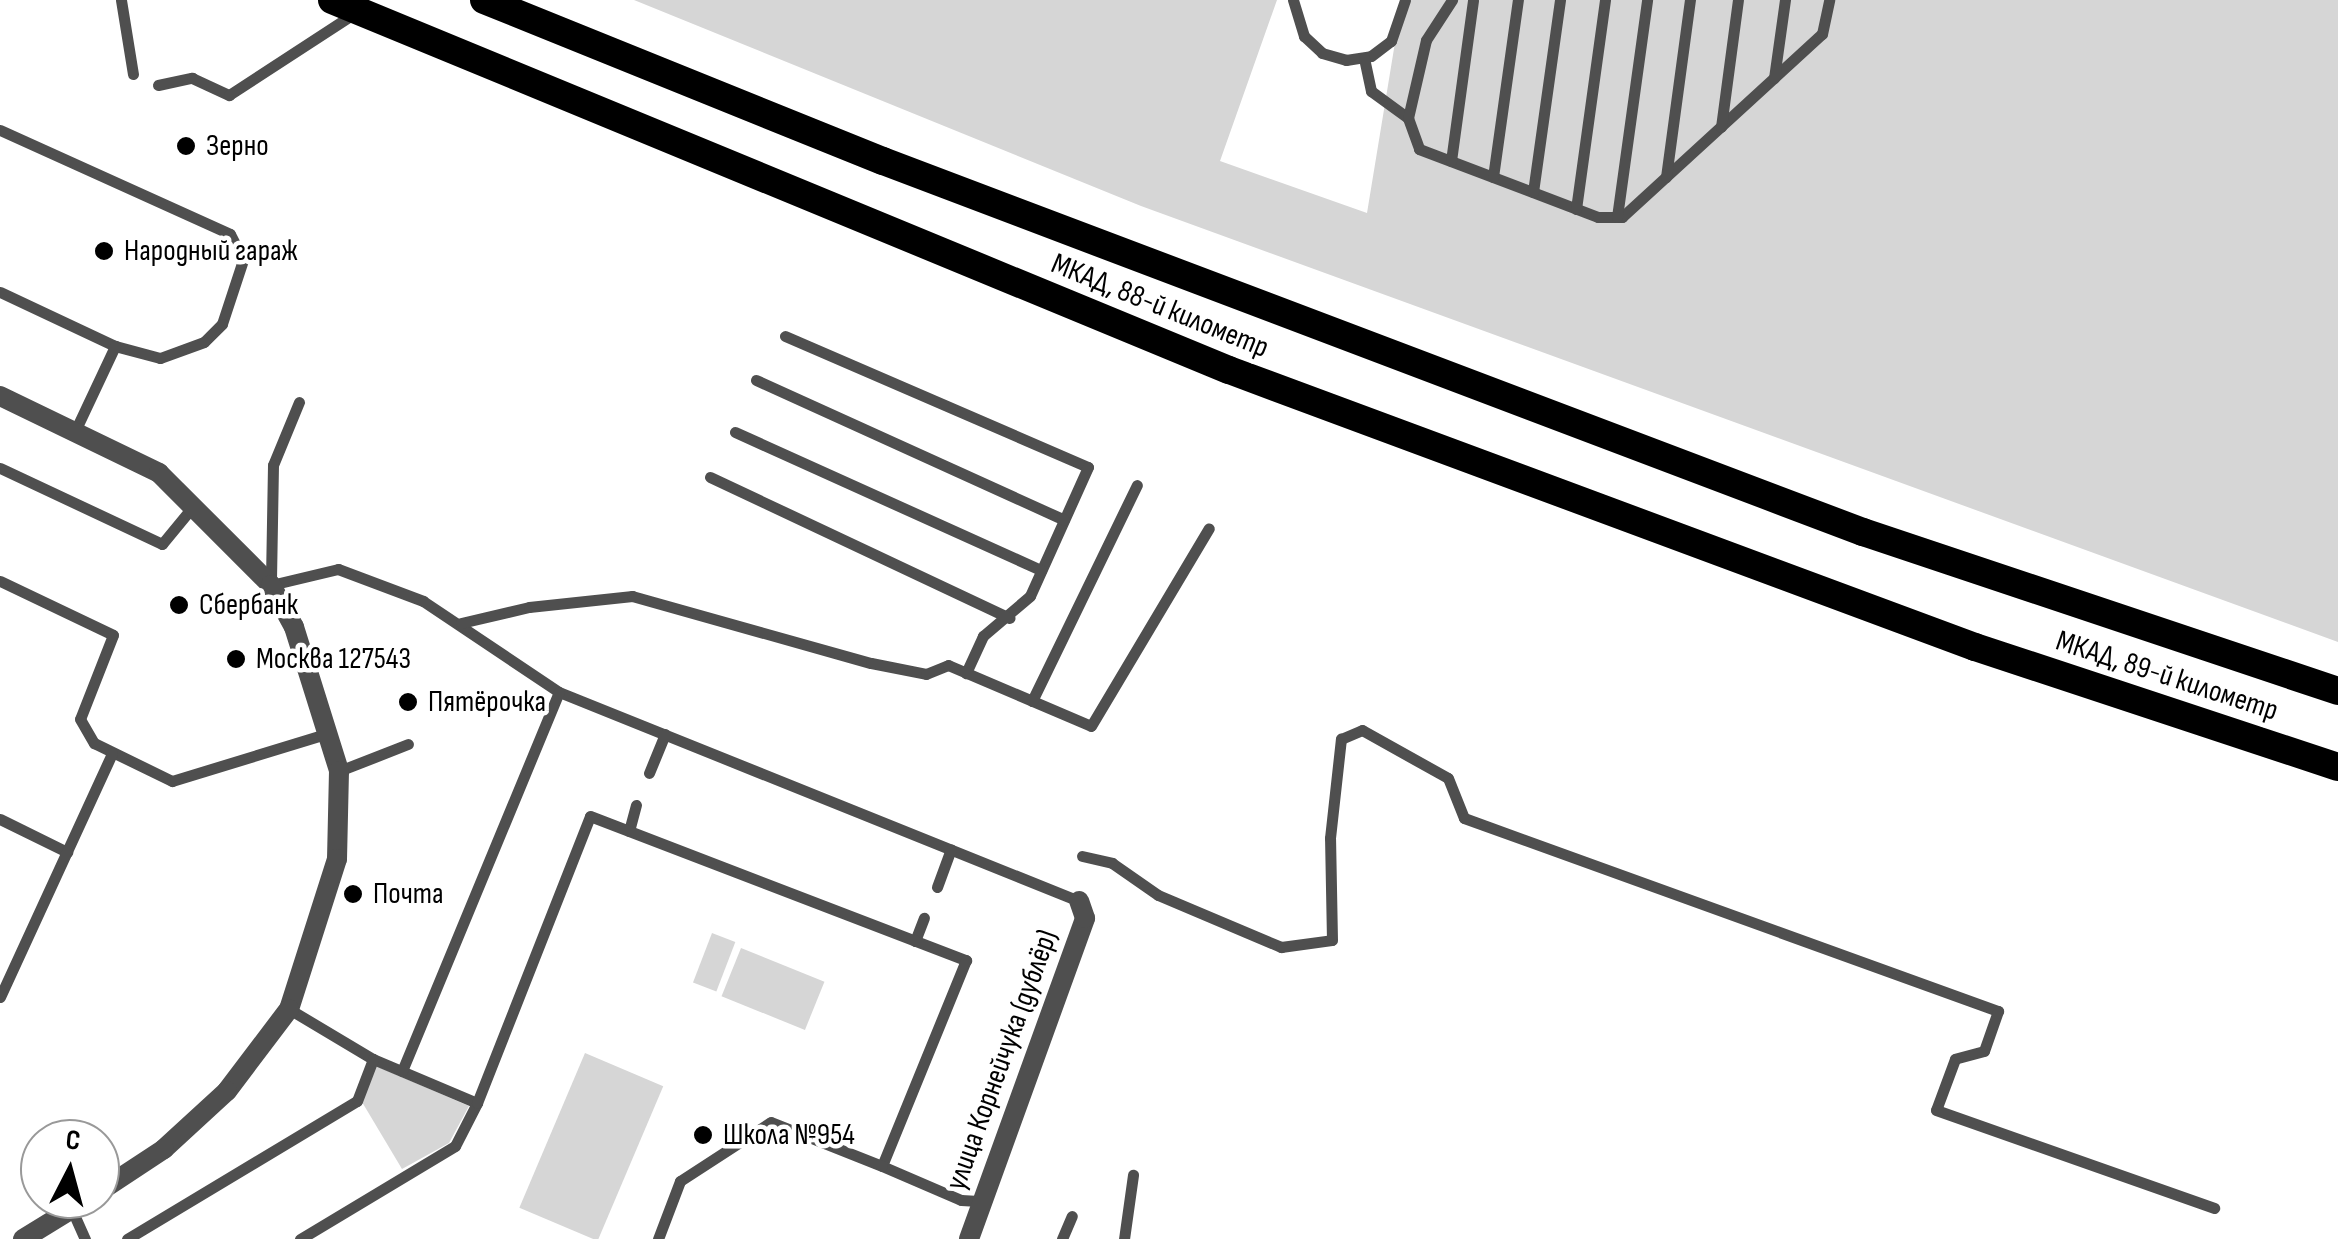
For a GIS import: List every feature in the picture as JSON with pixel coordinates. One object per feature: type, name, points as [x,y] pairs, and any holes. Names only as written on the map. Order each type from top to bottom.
[{"type":"highway","name":"МКАД, 88-й километр","points":[[332,0],[1229,370],[1975,648]]},
{"type":"highway","name":"МКАД, 88-й километр","points":[[484,0],[901,168],[1991,579]]},
{"type":"highway","name":"МКАД, 89-й километр","points":[[1991,579],[2338,691]]},
{"type":"highway","name":"МКАД, 89-й километр","points":[[1975,648],[2338,767]]},
{"type":"street","points":[[0,396],[76,429],[159,473],[195,504],[271,584],[294,628],[339,770],[338,859],[289,1009],[227,1092],[164,1149],[120,1178]]},
{"type":"street","name":"улица Корнейчука (дублёр)","points":[[969,1239],[1085,918],[1079,901]]},
{"type":"street","points":[[23,1239],[56,1219]]},
{"type":"lane","points":[[121,0],[133,74]]},
{"type":"lane","points":[[1294,0],[1298,26],[1312,46],[1334,58],[1364,58],[1392,41],[1405,0]]},
{"type":"lane","points":[[1452,0],[1426,40],[1408,118],[1419,149],[1576,208],[1617,217]]},
{"type":"lane","points":[[1451,161],[1473,0]]},
{"type":"lane","points":[[1493,177],[1518,0]]},
{"type":"lane","points":[[1534,192],[1560,0]]},
{"type":"lane","points":[[1576,208],[1605,0]]},
{"type":"lane","points":[[1617,217],[1647,0]]},
{"type":"lane","points":[[1666,177],[1690,0]]},
{"type":"lane","points":[[1720,127],[1738,0]]},
{"type":"lane","points":[[1774,78],[1785,0]]},
{"type":"lane","points":[[1617,217],[1822,34],[1829,0]]},
{"type":"lane","points":[[158,85],[192,78],[229,95],[358,11]]},
{"type":"lane","points":[[1364,58],[1371,91],[1408,118]]},
{"type":"lane","points":[[0,130],[230,234],[240,249],[234,300],[204,342],[160,358],[115,346],[0,292]]},
{"type":"lane","points":[[785,336],[1088,467],[1042,570],[1009,618],[983,636],[966,673]]},
{"type":"lane","points":[[76,429],[115,346]]},
{"type":"lane","points":[[756,380],[1064,520]]},
{"type":"lane","points":[[300,402],[273,465],[271,584],[338,569],[461,623],[559,692],[1079,901]]},
{"type":"lane","points":[[735,432],[1042,570]]},
{"type":"lane","points":[[0,468],[162,544],[195,504]]},
{"type":"lane","points":[[710,477],[1009,618]]},
{"type":"lane","points":[[1032,701],[1138,485]]},
{"type":"lane","points":[[461,623],[529,608],[632,596],[871,663],[926,674],[948,665],[1092,726],[1210,528]]},
{"type":"lane","points":[[0,581],[113,634],[80,719],[94,744],[172,781],[330,733]]},
{"type":"lane","points":[[402,1071],[559,692]]},
{"type":"lane","points":[[1082,856],[1112,863],[1158,895],[1281,947],[1332,940],[1330,838],[1341,739],[1362,730],[1448,778],[1464,818],[1998,1011],[1984,1050],[1955,1058],[1936,1110],[2214,1208]]},
{"type":"lane","points":[[649,773],[665,734]]},
{"type":"lane","points":[[339,770],[408,744]]},
{"type":"lane","points":[[0,998],[112,753]]},
{"type":"lane","points":[[629,831],[636,805]]},
{"type":"lane","points":[[300,1239],[455,1146],[477,1104],[590,816],[966,960],[882,1166]]},
{"type":"lane","points":[[0,818],[67,852]]},
{"type":"lane","points":[[937,887],[951,849]]},
{"type":"lane","points":[[916,941],[924,918]]},
{"type":"lane","points":[[289,1009],[372,1059],[477,1104]]},
{"type":"lane","points":[[128,1239],[356,1102],[372,1059]]},
{"type":"lane","points":[[658,1239],[680,1182],[771,1122],[961,1200],[983,1201]]},
{"type":"lane","points":[[1124,1239],[1133,1175]]},
{"type":"lane","points":[[1062,1239],[1072,1216]]},
{"type":"shaded area","points":[[634,0],[1277,0],[1220,161],[1367,213],[1402,0],[2338,0],[2338,642],[1141,206]]},
{"type":"shaded area","points":[[712,933],[735,942],[716,991],[693,982]]},
{"type":"shaded area","points":[[741,948],[824,982],[805,1030],[722,996]]},
{"type":"shaded area","points":[[585,1053],[663,1086],[598,1239],[519,1208]]},
{"type":"shaded area","points":[[376,1066],[469,1106],[449,1143],[402,1169],[362,1102]]},
{"type":"place","name":"Зерно","points":[[186,146]]},
{"type":"place","name":"Народный гараж","points":[[104,251]]},
{"type":"place","name":"Сбербанк","points":[[179,605]]},
{"type":"place","name":"Москва 127543","points":[[236,659]]},
{"type":"place","name":"Пятёрочка","points":[[408,702]]},
{"type":"place","name":"Почта","points":[[353,894]]},
{"type":"place","name":"Школа №954","points":[[703,1135]]}]
